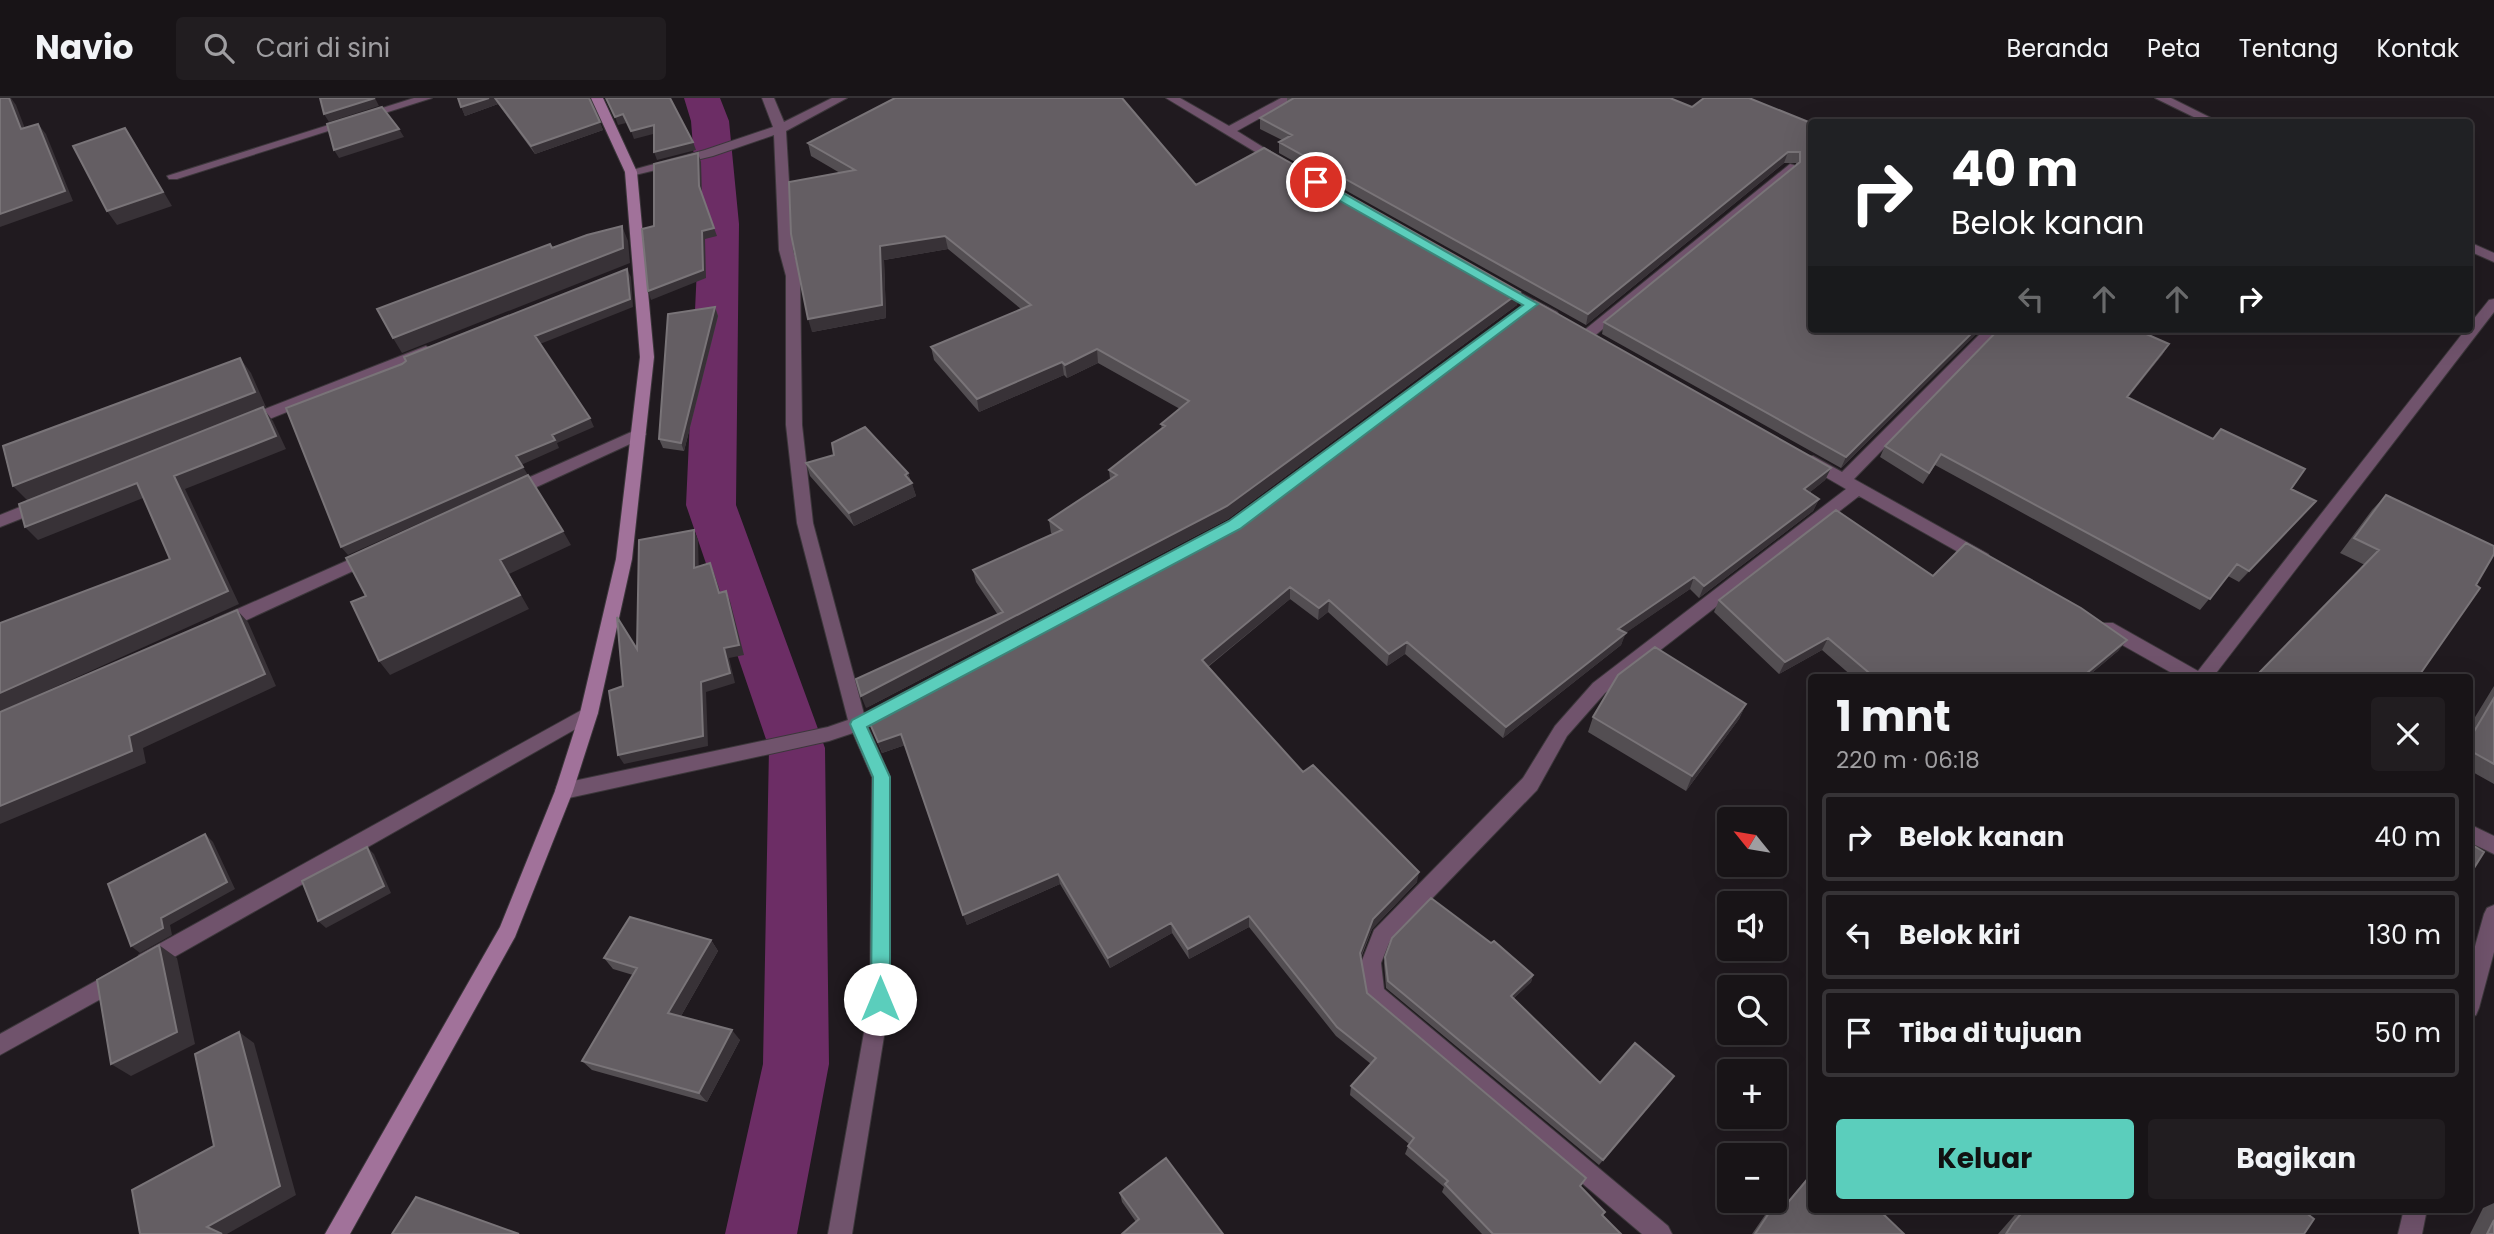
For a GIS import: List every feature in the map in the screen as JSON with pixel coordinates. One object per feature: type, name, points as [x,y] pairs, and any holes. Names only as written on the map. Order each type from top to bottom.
[{"type":"street","points":[[173,176],[426,98]]},
{"type":"street","points":[[337,1234],[508,931],[564,791],[589,713],[624,559],[647,357],[633,268],[631,172],[597,98]]},
{"type":"street","points":[[768,98],[780,128],[786,250],[793,276],[794,425],[805,523],[858,724],[881,777],[880,999],[840,1234]]},
{"type":"street","points":[[631,172],[709,153],[756,137],[841,98]]},
{"type":"street","points":[[1172,98],[1292,169]]},
{"type":"street","points":[[1227,132],[1290,98]]},
{"type":"street","points":[[2161,98],[2206,119]]},
{"type":"street","points":[[1484,277],[1527,308],[1582,332],[1790,168]]},
{"type":"street","points":[[2473,248],[2494,258]]},
{"type":"street","points":[[2473,330],[2494,303]]},
{"type":"street","points":[[1660,1234],[1374,994],[1371,963],[1381,937],[1530,784],[1561,732],[1599,688],[1851,484],[1989,333]]},
{"type":"street","points":[[2205,674],[2471,333]]},
{"type":"street","points":[[230,429],[435,347]]},
{"type":"street","points":[[499,498],[638,433]]},
{"type":"street","points":[[1797,454],[2002,569]]},
{"type":"street","points":[[0,521],[51,500]]},
{"type":"street","points":[[208,630],[384,550]]},
{"type":"street","points":[[2098,623],[2188,674]]},
{"type":"street","points":[[564,791],[830,734],[858,724],[882,711]]},
{"type":"street","points":[[0,1045],[589,713]]},
{"type":"street","points":[[2473,834],[2494,846]]},
{"type":"street","points":[[2473,993],[2494,914]]},
{"type":"street","points":[[2410,1234],[2415,1213]]},
{"type":"building","points":[[0,98],[9,98],[21,129],[38,124],[65,191],[0,214]]},
{"type":"building","points":[[320,98],[375,98],[324,114]]},
{"type":"building","points":[[458,98],[489,98],[461,107]]},
{"type":"building","points":[[495,98],[589,98],[600,122],[531,146]]},
{"type":"building","points":[[606,98],[670,98],[693,142],[654,152],[654,125],[631,131],[623,114],[615,117]]},
{"type":"building","points":[[895,98],[1122,98],[1196,185],[1264,148],[1520,292],[1227,506],[861,696],[856,679],[1003,612],[973,570],[1062,530],[1049,520],[1117,475],[1109,470],[1165,426],[1161,424],[1189,401],[1097,349],[1065,365],[1062,362],[977,399],[931,347],[1031,305],[945,236],[880,246],[882,305],[808,319],[791,234],[789,182],[855,170],[808,143]]},
{"type":"building","points":[[1294,98],[1670,98],[1692,107],[1704,98],[1749,98],[1808,122],[1808,333],[1972,333],[1846,457],[1604,322],[1800,162],[1800,152],[1788,152],[1588,314],[1279,142],[1292,135],[1260,118]]},
{"type":"building","points":[[382,107],[399,129],[334,150],[327,124]]},
{"type":"building","points":[[125,128],[163,192],[107,211],[73,146]]},
{"type":"building","points":[[698,153],[699,186],[714,228],[702,231],[703,270],[648,291],[642,229],[654,226],[654,164]]},
{"type":"building","points":[[622,226],[623,248],[393,338],[377,309],[550,244],[552,248]]},
{"type":"building","points":[[627,269],[630,299],[535,336],[590,418],[552,435],[555,440],[516,456],[523,467],[341,547],[286,408],[402,364],[406,361],[404,357]]},
{"type":"building","points":[[1535,301],[1831,468],[1804,489],[1819,499],[1704,586],[1694,577],[1618,629],[1626,633],[1506,727],[1407,642],[1389,654],[1329,600],[1319,608],[1290,587],[1202,660],[1303,772],[1313,765],[1419,872],[1373,919],[1360,953],[1367,993],[1586,1178],[1580,1186],[1605,1212],[1602,1215],[1621,1234],[1493,1234],[1445,1184],[1448,1181],[1408,1146],[1414,1138],[1351,1086],[1376,1058],[1337,1027],[1249,916],[1188,949],[1171,923],[1108,958],[1058,874],[963,915],[901,734],[878,742],[867,717],[1242,519]]},
{"type":"building","points":[[715,307],[681,443],[659,439],[668,314]]},
{"type":"building","points":[[1995,333],[2144,333],[2169,344],[2127,397],[2213,439],[2221,429],[2305,469],[2291,489],[2316,501],[2249,571],[2237,564],[2210,599],[1941,454],[1929,473],[1885,446]]},
{"type":"building","points":[[240,358],[255,392],[13,486],[3,446]]},
{"type":"building","points":[[263,407],[276,436],[174,476],[228,591],[0,693],[0,623],[170,559],[137,483],[25,527],[19,504]]},
{"type":"building","points":[[865,427],[908,473],[905,475],[912,483],[849,513],[806,463],[834,455],[832,443]]},
{"type":"building","points":[[528,475],[563,531],[500,560],[520,595],[379,661],[351,602],[366,596],[346,558]]},
{"type":"building","points":[[2386,495],[2494,546],[2494,554],[2476,585],[2480,588],[2420,674],[2258,674],[2379,550],[2354,538]]},
{"type":"building","points":[[1836,510],[1933,576],[1966,543],[2081,608],[2127,640],[2086,674],[1870,674],[1828,638],[1785,662],[1719,600]]},
{"type":"building","points":[[694,530],[694,568],[710,563],[719,593],[726,591],[739,645],[724,648],[730,673],[701,682],[703,736],[618,755],[609,691],[623,686],[617,617],[637,649],[639,540]]},
{"type":"building","points":[[237,610],[265,674],[129,736],[132,751],[0,806],[0,712]]},
{"type":"building","points":[[1655,647],[1746,704],[1692,776],[1593,717],[1618,675]]},
{"type":"building","points":[[2494,698],[2494,764],[2473,752],[2473,733]]},
{"type":"building","points":[[205,834],[227,882],[161,918],[163,928],[131,946],[108,884]]},
{"type":"building","points":[[2473,845],[2484,852],[2473,870]]},
{"type":"building","points":[[367,847],[384,886],[318,921],[302,881]]},
{"type":"building","points":[[1431,898],[1491,943],[1494,941],[1533,975],[1511,996],[1600,1083],[1635,1043],[1674,1076],[1603,1160],[1388,981],[1385,957],[1392,938]]},
{"type":"building","points":[[630,917],[711,940],[668,1013],[732,1030],[699,1093],[582,1061],[637,968],[604,958]]},
{"type":"building","points":[[159,945],[177,1032],[111,1064],[97,980]]},
{"type":"building","points":[[239,1032],[280,1186],[207,1227],[222,1234],[140,1234],[132,1190],[214,1146],[195,1054]]},
{"type":"building","points":[[1166,1158],[1223,1234],[1122,1234],[1139,1219],[1120,1193]]},
{"type":"building","points":[[1808,1179],[1808,1213],[1882,1213],[1904,1234],[1755,1234],[1769,1213],[1787,1213],[1787,1204]]},
{"type":"building","points":[[416,1197],[519,1234],[392,1234]]},
{"type":"building","points":[[2022,1213],[2306,1213],[2314,1219],[2304,1234],[2006,1234]]},
{"type":"building","points":[[2494,1220],[2494,1234],[2487,1234]]},
{"type":"waterway","points":[[702,98],[710,121],[719,224],[711,505],[797,748],[796,1064],[761,1234]]},
{"type":"route","points":[[880,999],[881,777],[858,724],[1235,525],[1532,304],[1316,182]]}]
